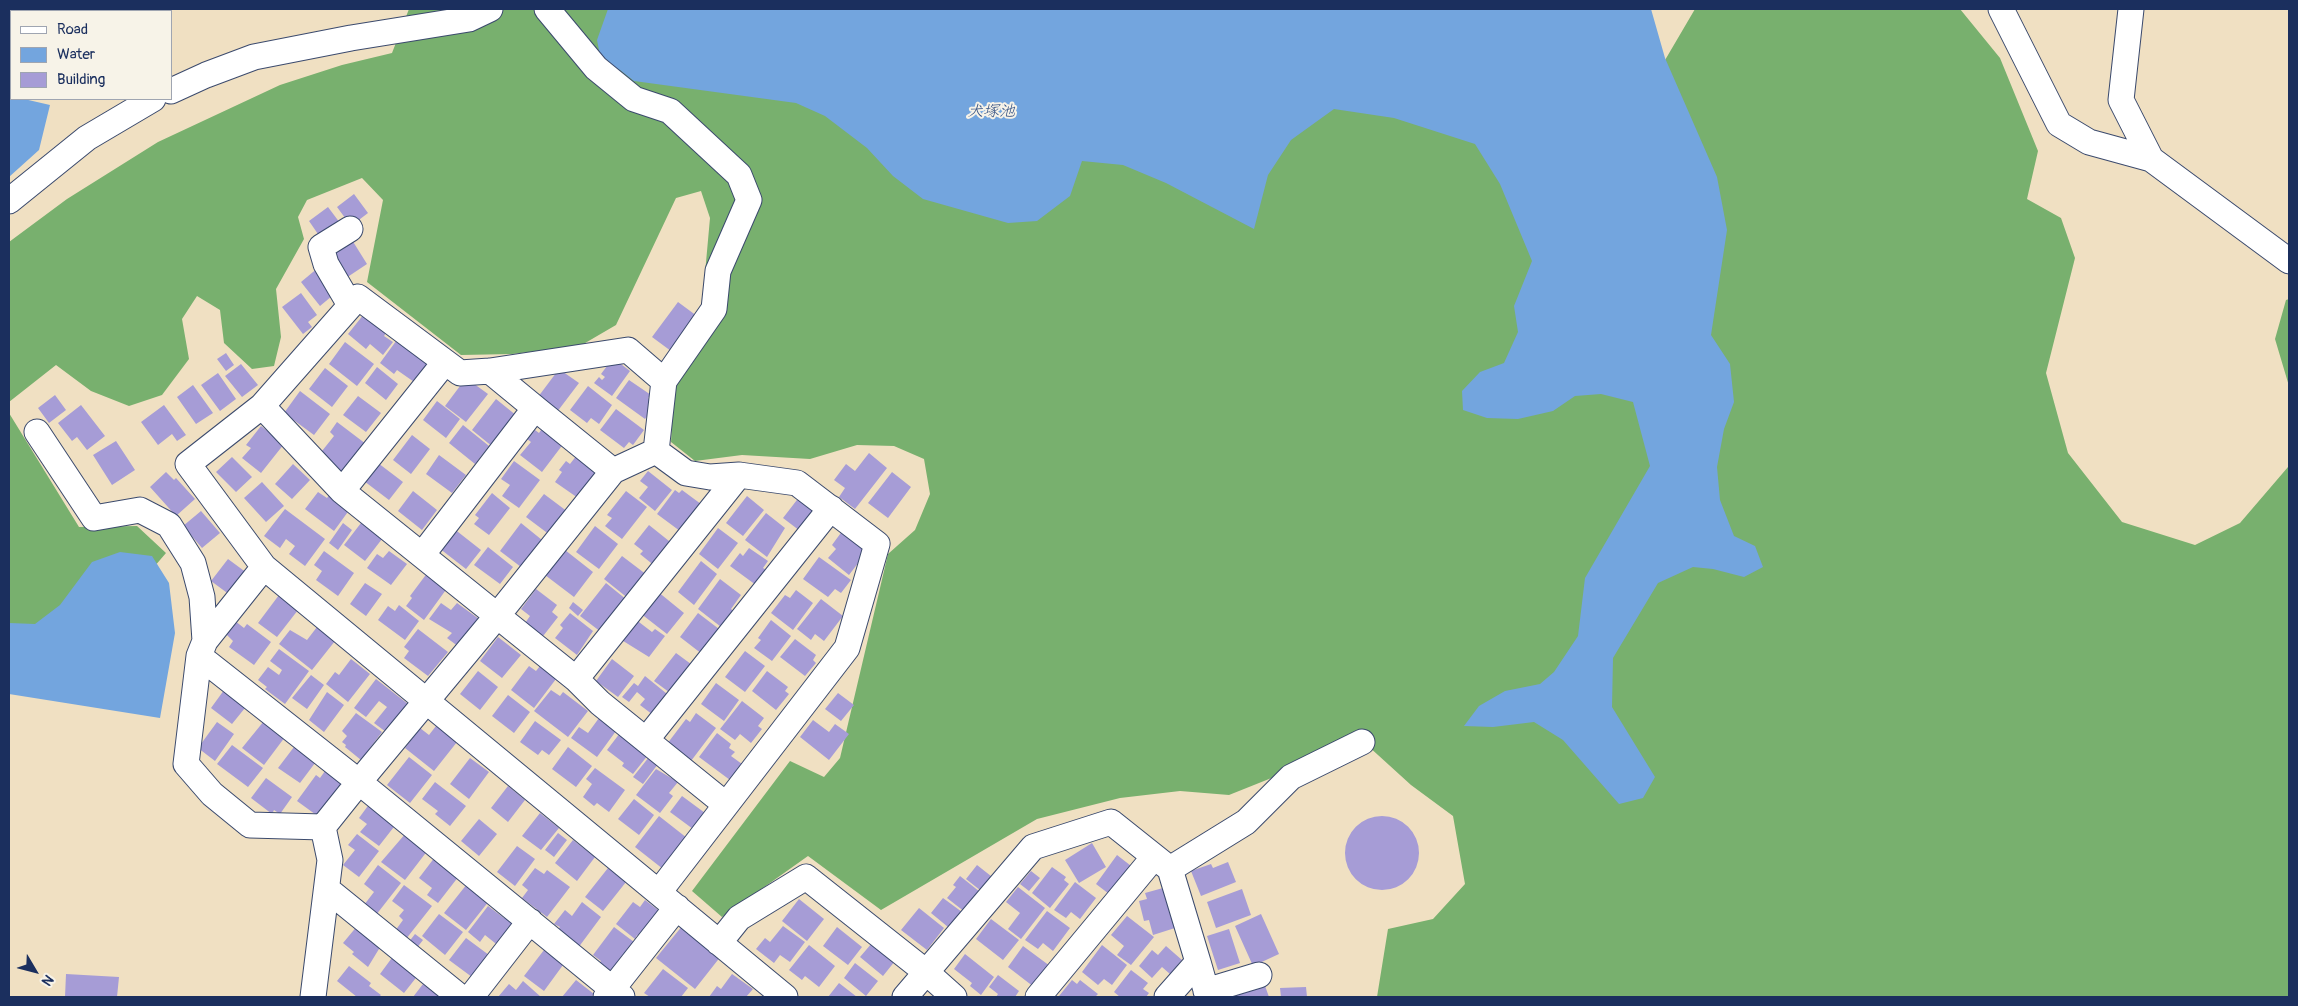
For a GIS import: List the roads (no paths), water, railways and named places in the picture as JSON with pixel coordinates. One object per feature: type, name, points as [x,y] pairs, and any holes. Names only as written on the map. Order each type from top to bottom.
[{"type":"street","points":[[172,91],[206,75],[254,57],[469,18],[490,9]]},
{"type":"street","points":[[547,9],[596,68],[634,99],[670,111],[739,175],[748,200],[718,271],[714,309],[664,380],[656,451]]},
{"type":"street","points":[[2001,9],[2059,124],[2089,142],[2151,159],[2289,262]]},
{"type":"street","points":[[2131,9],[2121,100],[2151,159]]},
{"type":"street","points":[[9,201],[87,138],[152,100]]},
{"type":"street","points":[[350,229],[321,247],[326,264],[350,305]]},
{"type":"street","points":[[664,380],[628,350],[490,371],[460,373],[358,297],[262,406],[188,464],[264,567],[785,997]]},
{"type":"street","points":[[342,491],[445,362]]},
{"type":"street","points":[[490,371],[613,471]]},
{"type":"street","points":[[262,406],[342,491],[576,679],[646,740],[725,804]]},
{"type":"street","points":[[422,555],[535,408]]},
{"type":"street","points":[[37,432],[94,518],[140,510],[168,525],[193,563],[202,597],[202,649],[186,764],[212,794],[250,825],[323,827]]},
{"type":"street","points":[[323,827],[497,616],[613,471],[656,451]]},
{"type":"street","points":[[202,649],[359,782],[530,921],[613,994],[725,804],[847,648],[877,544],[797,483],[739,475],[710,477],[686,474],[656,451]]},
{"type":"street","points":[[576,679],[739,475]]},
{"type":"street","points":[[646,740],[831,508]]},
{"type":"street","points":[[202,649],[264,567]]},
{"type":"street","points":[[1038,997],[1162,863],[1246,822],[1291,777],[1362,742]]},
{"type":"street","points":[[905,997],[1033,847],[1111,822],[1162,863],[1198,962],[1207,994],[1259,975]]},
{"type":"street","points":[[314,997],[330,860],[323,827]]},
{"type":"street","points":[[719,943],[739,918],[806,877],[926,972],[954,997]]},
{"type":"street","points":[[328,890],[460,997]]},
{"type":"street","points":[[471,997],[530,921]]},
{"type":"street","points":[[1167,997],[1198,962]]},
{"type":"water","name":"犬塚池","points":[[608,9],[1651,9],[1665,58],[1717,177],[1727,230],[1711,335],[1730,364],[1734,402],[1724,429],[1717,467],[1720,500],[1734,536],[1755,546],[1763,567],[1744,577],[1713,569],[1693,567],[1658,583],[1613,658],[1612,707],[1655,777],[1643,798],[1619,804],[1563,740],[1534,722],[1493,727],[1464,726],[1479,706],[1505,691],[1540,684],[1554,672],[1578,636],[1585,578],[1650,466],[1633,402],[1601,394],[1575,396],[1553,411],[1518,419],[1487,418],[1463,410],[1462,391],[1480,372],[1504,363],[1518,332],[1514,306],[1532,261],[1500,184],[1475,144],[1394,118],[1334,109],[1291,140],[1268,175],[1254,229],[1166,183],[1123,165],[1082,161],[1070,196],[1037,221],[1008,223],[923,199],[893,176],[867,148],[825,116],[796,103],[634,81],[620,70],[608,65],[600,55],[597,40]]},
{"type":"water","points":[[9,98],[10,100],[28,100],[50,105],[39,150],[9,177]]},
{"type":"water","points":[[120,552],[152,556],[169,583],[175,633],[160,718],[9,694],[9,623],[35,624],[60,605],[92,562]]}]
